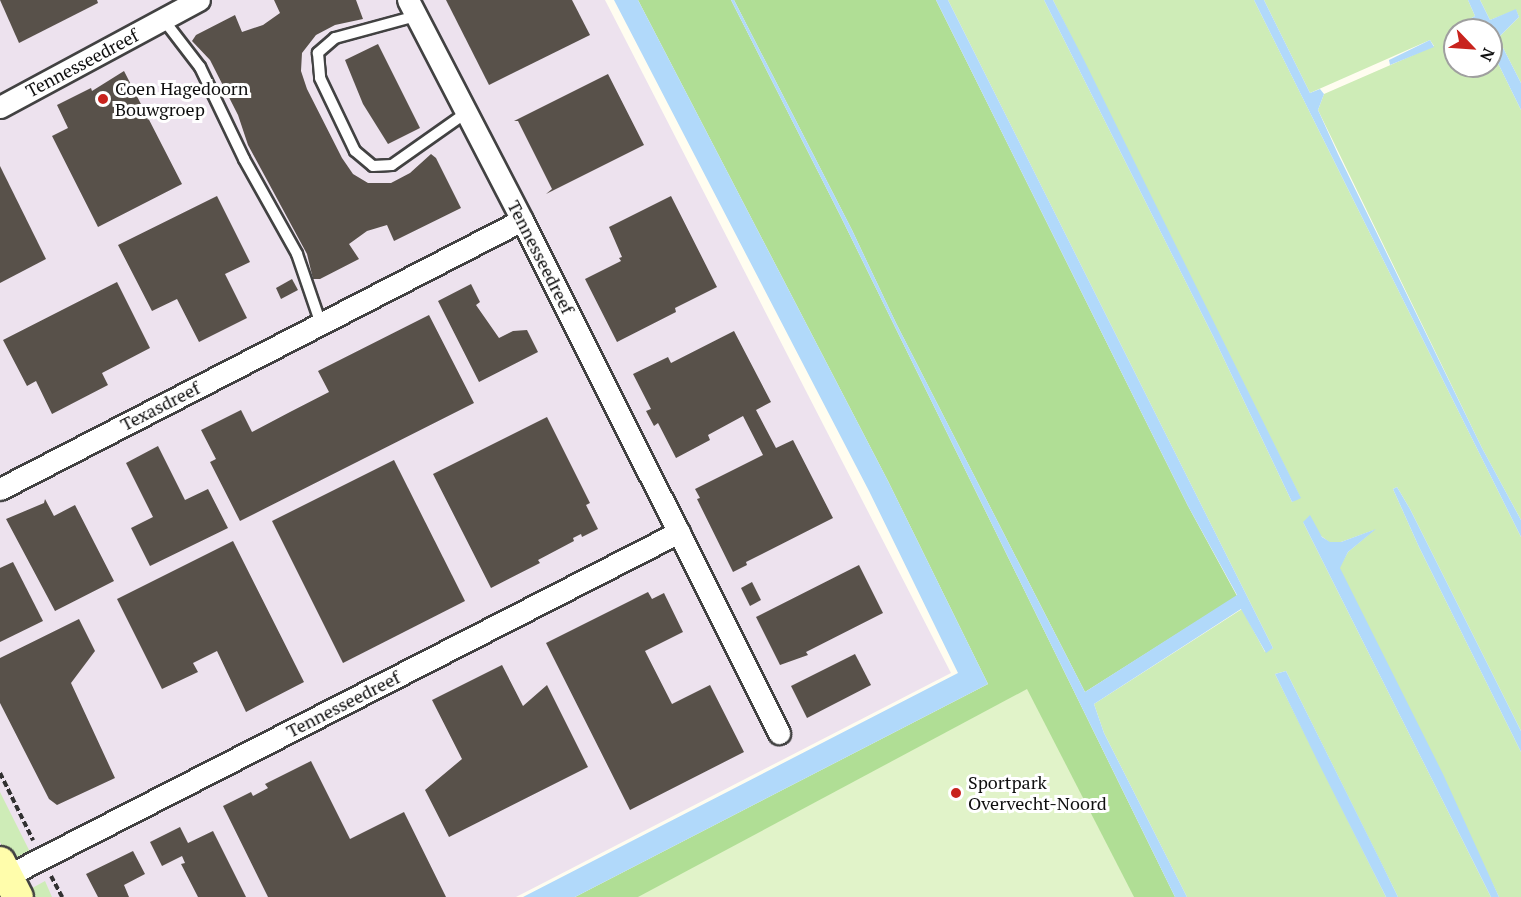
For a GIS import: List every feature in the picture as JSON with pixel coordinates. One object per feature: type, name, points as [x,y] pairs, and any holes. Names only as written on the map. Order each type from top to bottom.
[{"type":"street","name":"Tennesseedreef","points":[[0,107],[199,0]]},
{"type":"street","name":"Tennesseedreef","points":[[412,8],[522,220],[779,733]]},
{"type":"street","name":"Texasdreef","points":[[0,489],[522,220]]},
{"type":"street","name":"Tennesseedreef","points":[[8,878],[42,858],[679,532]]},
{"type":"lane","name":"Tennesseedreef","points":[[412,8],[335,38],[318,53],[320,78],[356,151],[373,166],[392,165],[467,112]]},
{"type":"lane","points":[[163,19],[200,67],[244,159],[297,254],[321,324]]},
{"type":"path","points":[[0,773],[62,897]]},
{"type":"shaded area","points":[[0,0],[605,0],[951,673],[516,897],[0,897]]},
{"type":"green space","points":[[638,0],[731,0],[840,215],[1175,897],[575,897],[988,684],[888,481]]},
{"type":"green space","points":[[734,0],[936,0],[1188,506],[1237,596],[1085,692]]},
{"type":"green space","points":[[948,0],[1044,0],[1213,336],[1292,502],[1300,497],[1053,0],[1254,0],[1521,537],[1521,731],[1410,509],[1397,487],[1393,489],[1419,547],[1521,752],[1521,897],[1499,897],[1339,568],[1348,552],[1374,530],[1341,542],[1329,542],[1303,522],[1491,897],[1398,897],[1286,671],[1275,674],[1386,897],[1187,897],[1104,733],[1094,704],[1242,609],[1265,652],[1273,648]]},
{"type":"green space","points":[[1264,0],[1468,0],[1475,16],[1443,18],[1443,78],[1503,78],[1503,73],[1521,110],[1521,520],[1482,448],[1318,110],[1324,94],[1434,46],[1430,40],[1310,93]]},
{"type":"green space","points":[[1480,0],[1521,0],[1521,83],[1503,48],[1503,33],[1519,17],[1516,10],[1489,18]]},
{"type":"green space","name":"Sportpark Overvecht-Noord","points":[[1027,689],[1134,897],[638,897]]},
{"type":"green space","points":[[0,792],[31,854],[11,864],[0,842]]},
{"type":"green space","points":[[45,881],[52,897],[28,897],[25,892]]},
{"type":"water","points":[[614,0],[638,0],[888,481],[988,684],[575,897],[523,897],[958,673],[869,491]]},
{"type":"water","points":[[731,0],[734,0],[852,230],[896,323],[1085,692],[1237,595],[1188,506],[936,0],[948,0],[1273,648],[1266,653],[1241,609],[1094,704],[1104,733],[1187,897],[1175,897],[840,215]]},
{"type":"water","points":[[1044,0],[1053,0],[1084,60],[1301,498],[1292,502],[1213,336]]},
{"type":"water","points":[[1254,0],[1264,0],[1310,93],[1320,89],[1324,94],[1318,110],[1482,448],[1521,520],[1521,537]]},
{"type":"water","points":[[1468,0],[1480,0],[1489,18],[1471,18],[1475,16]]},
{"type":"water","points":[[1516,9],[1519,17],[1503,33],[1503,18],[1495,18]]},
{"type":"water","points":[[1430,40],[1434,47],[1390,65],[1389,60]]},
{"type":"water","points":[[1503,48],[1521,83],[1521,110],[1503,73]]},
{"type":"water","points":[[1397,487],[1521,731],[1521,752],[1419,547],[1393,489]]},
{"type":"water","points":[[1310,515],[1322,537],[1330,542],[1341,542],[1376,529],[1348,552],[1340,568],[1443,774],[1499,897],[1491,897],[1303,522]]},
{"type":"water","points":[[1286,671],[1398,897],[1386,897],[1319,764],[1275,674]]},
{"type":"building","points":[[0,0],[97,0],[98,3],[19,43]]},
{"type":"building","points":[[274,0],[356,0],[363,19],[335,25],[316,35],[302,53],[301,71],[307,89],[342,158],[353,174],[368,183],[391,183],[410,173],[431,154],[436,158],[461,208],[394,241],[387,225],[367,231],[349,244],[359,259],[320,279],[313,279],[307,254],[248,145],[238,115],[210,60],[192,41],[196,35],[235,15],[242,32],[263,25],[280,13]]},
{"type":"building","points":[[446,0],[572,0],[590,35],[489,85]]},
{"type":"building","points":[[378,44],[420,128],[388,144],[363,104],[345,60]]},
{"type":"building","points":[[124,71],[182,184],[98,227],[52,136],[68,128],[57,105],[91,88],[92,91]]},
{"type":"building","points":[[608,74],[644,145],[546,194],[552,189],[518,121],[514,121]]},
{"type":"building","points":[[0,166],[46,259],[0,283]]},
{"type":"building","points":[[217,196],[250,262],[225,274],[247,318],[199,342],[177,299],[152,311],[118,245]]},
{"type":"building","points":[[671,196],[717,287],[675,308],[676,312],[617,342],[585,279],[621,261],[619,258],[622,257],[609,227]]},
{"type":"building","points":[[292,279],[298,290],[281,299],[276,288]]},
{"type":"building","points":[[117,282],[150,348],[102,373],[108,385],[52,414],[36,381],[27,386],[3,340]]},
{"type":"building","points":[[471,284],[480,302],[476,305],[499,338],[513,331],[527,330],[538,352],[479,382],[438,301]]},
{"type":"building","points":[[429,315],[474,403],[240,521],[210,462],[216,459],[201,430],[241,410],[252,432],[329,392],[318,371]]},
{"type":"building","points":[[734,331],[771,402],[756,410],[776,448],[793,440],[833,518],[746,562],[747,565],[733,572],[697,499],[700,498],[695,489],[763,455],[743,416],[708,435],[710,440],[676,458],[658,423],[654,426],[646,411],[651,409],[633,374],[668,357],[671,363]]},
{"type":"building","points":[[547,417],[590,503],[586,505],[598,529],[582,537],[581,534],[573,538],[574,541],[538,560],[540,563],[491,588],[433,474]]},
{"type":"building","points":[[158,446],[185,500],[208,489],[228,528],[150,566],[131,528],[153,517],[126,463]]},
{"type":"building","points":[[394,460],[465,601],[343,663],[272,521]]},
{"type":"building","points":[[45,499],[54,516],[75,505],[114,581],[55,611],[6,519],[44,503]]},
{"type":"building","points":[[233,541],[304,682],[246,712],[217,651],[193,663],[198,672],[162,689],[117,599]]},
{"type":"building","points":[[13,562],[43,621],[0,642],[0,568]]},
{"type":"building","points":[[859,565],[883,613],[806,652],[808,655],[780,665],[756,617]]},
{"type":"building","points":[[752,582],[761,600],[750,606],[741,588]]},
{"type":"building","points":[[648,592],[652,599],[664,593],[683,632],[645,651],[672,704],[710,685],[744,752],[630,810],[546,643]]},
{"type":"building","points":[[79,619],[95,651],[71,683],[115,778],[57,805],[49,799],[0,703],[0,658]]},
{"type":"building","points":[[855,654],[871,685],[807,718],[791,686]]},
{"type":"building","points":[[502,665],[523,706],[547,685],[588,767],[449,837],[425,790],[462,759],[432,700]]},
{"type":"building","points":[[311,761],[350,839],[404,812],[446,897],[268,897],[223,806],[251,792],[253,796],[268,788],[265,784]]},
{"type":"building","points":[[180,827],[188,843],[213,831],[246,897],[198,897],[181,864],[185,863],[182,856],[162,866],[150,842]]},
{"type":"building","points":[[133,851],[145,874],[124,885],[129,897],[98,897],[86,874]]},
{"type":"place","name":"Coen Hagedoorn Bouwgroep","points":[[103,99]]},
{"type":"place","name":"Sportpark Overvecht-Noord","points":[[956,793]]}]
